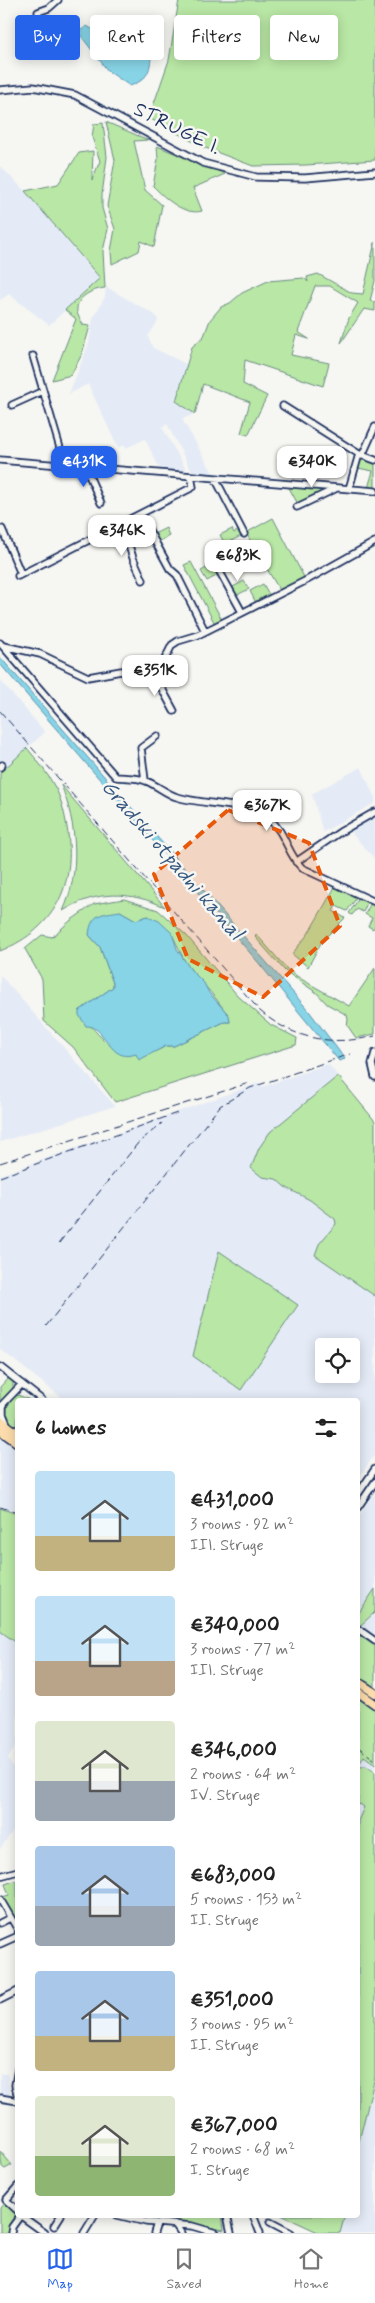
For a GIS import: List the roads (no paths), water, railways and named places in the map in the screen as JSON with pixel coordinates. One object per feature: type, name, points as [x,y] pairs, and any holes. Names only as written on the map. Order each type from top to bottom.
[{"type":"main road","points":[[0,1420],[15,1432]]},
{"type":"main road","points":[[0,1430],[15,1441]]},
{"type":"main road","points":[[360,1683],[375,1694]]},
{"type":"main road","points":[[360,1693],[375,1704]]},
{"type":"street","points":[[38,12],[49,8],[58,0]]},
{"type":"street","name":"STRUGE I.","points":[[0,90],[33,88],[75,95],[204,163],[240,174],[256,177],[305,178],[375,172]]},
{"type":"street","points":[[33,356],[66,465]]},
{"type":"street","points":[[12,405],[43,392]]},
{"type":"street","points":[[283,406],[360,455],[375,460]]},
{"type":"street","points":[[349,489],[360,455],[375,427]]},
{"type":"street","points":[[0,460],[375,491]]},
{"type":"street","points":[[86,466],[101,503]]},
{"type":"street","points":[[2,529],[20,575],[193,486],[191,476]]},
{"type":"street","points":[[215,478],[244,534]]},
{"type":"street","points":[[298,507],[336,488]]},
{"type":"street","points":[[140,514],[172,572],[177,575],[206,630]]},
{"type":"street","points":[[122,524],[132,558],[143,580]]},
{"type":"street","points":[[154,674],[161,667],[172,645],[307,580],[375,542]]},
{"type":"street","points":[[215,563],[242,612]]},
{"type":"street","points":[[1,644],[18,650],[40,654],[88,676],[121,671],[154,674]]},
{"type":"street","points":[[1,644],[110,772],[119,778],[123,776],[146,780],[178,798],[217,802],[261,815],[279,828],[296,862],[308,872],[375,902]]},
{"type":"street","points":[[15,660],[18,650]]},
{"type":"street","points":[[154,674],[174,711]]},
{"type":"street","points":[[146,780],[141,748],[157,736]]},
{"type":"street","points":[[296,862],[340,832],[375,812]]},
{"type":"street","points":[[375,1053],[372,1064],[375,1077]]},
{"type":"street","points":[[0,1366],[40,1398]]},
{"type":"street","points":[[8,1426],[2,1414],[2,1406],[22,1384]]},
{"type":"street","points":[[360,1491],[375,1469]]},
{"type":"street","points":[[360,1504],[375,1482]]},
{"type":"street","points":[[360,1630],[375,1641]]},
{"type":"street","points":[[0,1876],[15,1872]]},
{"type":"street","points":[[0,1899],[15,1926]]},
{"type":"street","points":[[0,1923],[10,1918]]},
{"type":"street","points":[[0,1944],[15,1937]]},
{"type":"street","points":[[0,2000],[15,1992]]},
{"type":"street","points":[[0,2098],[15,2099]]},
{"type":"street","points":[[15,2190],[6,2200],[15,2208]]},
{"type":"street","points":[[11,2233],[15,2218]]},
{"type":"street","points":[[27,2218],[45,2233]]},
{"type":"street","points":[[54,2226],[59,2218]]},
{"type":"street","points":[[84,2233],[93,2218]]},
{"type":"street","points":[[128,2218],[143,2222],[175,2224],[216,2233]]},
{"type":"street","points":[[143,2222],[145,2218]]},
{"type":"street","points":[[228,2218],[231,2233]]},
{"type":"street","points":[[254,2218],[260,2233]]},
{"type":"street","points":[[270,2222],[291,2233]]},
{"type":"street","points":[[154,2233],[157,2223]]},
{"type":"street","points":[[175,2224],[180,2233]]},
{"type":"water","points":[[87,26],[90,28],[90,48],[80,35],[80,31]]},
{"type":"water","points":[[100,60],[151,60],[146,75],[140,81],[130,86],[108,71]]},
{"type":"water","name":"Gradski otpadni kanal","points":[[0,657],[309,1011],[345,1059],[339,1061],[257,961],[0,664]]},
{"type":"water","points":[[120,911],[136,920],[148,916],[159,921],[172,933],[177,949],[191,970],[204,983],[209,993],[229,1015],[230,1022],[224,1022],[174,1046],[166,1046],[139,1060],[136,1054],[127,1056],[119,1054],[99,1031],[93,1027],[86,1026],[79,1015],[79,1011],[113,987],[100,947],[89,935],[90,928],[92,922],[98,916]]},
{"type":"railway","points":[[0,711],[260,1011],[286,1029],[314,1038],[344,1040],[375,1036]]},
{"type":"railway","points":[[46,1326],[220,1106],[250,1088],[350,1054]]},
{"type":"railway","points":[[0,1163],[249,1083]]},
{"type":"railway","points":[[0,1177],[177,1113]]},
{"type":"railway","points":[[59,1243],[138,1143],[162,1123]]},
{"type":"railway","points":[[0,1507],[15,1511]]},
{"type":"railway","points":[[360,1749],[375,1760]]}]
